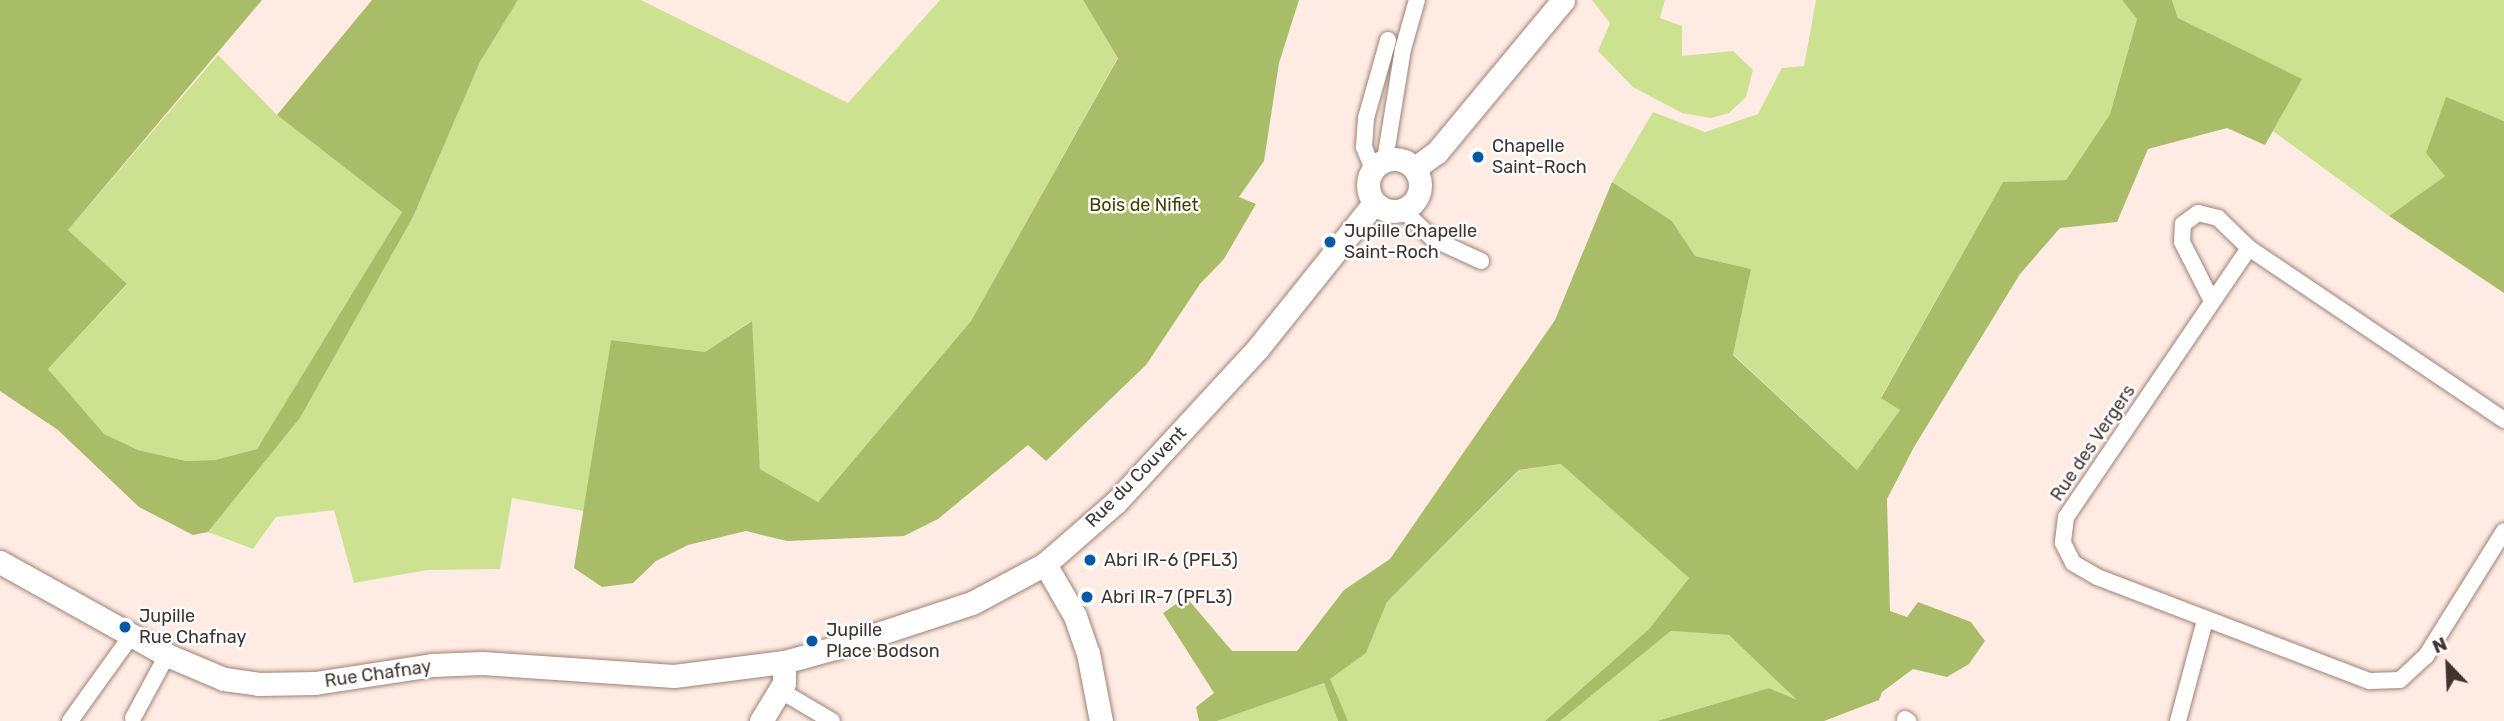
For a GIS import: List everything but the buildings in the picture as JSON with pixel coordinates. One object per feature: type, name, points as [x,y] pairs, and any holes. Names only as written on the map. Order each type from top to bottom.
[{"type":"street","points":[[1379,164],[1405,161],[1415,168],[1422,184],[1418,200],[1404,211],[1388,212],[1374,203],[1368,182],[1379,164],[1403,49],[1417,0]]},
{"type":"street","points":[[1415,168],[1437,152],[1563,0]]},
{"type":"street","points":[[1379,164],[1364,147],[1366,118],[1388,40]]},
{"type":"street","name":"Rue du Couvent","points":[[784,662],[972,603],[1045,564],[1116,502],[1258,348],[1374,203]]},
{"type":"street","points":[[1404,211],[1433,239],[1481,261]]},
{"type":"street","points":[[2212,301],[2182,242],[2183,224],[2198,213],[2218,218],[2249,248],[2504,420]]},
{"type":"street","name":"Rue des Vergers","points":[[2249,248],[2066,517],[2063,543],[2073,563],[2097,577],[2205,620],[2370,681],[2400,680],[2426,656],[2504,531]]},
{"type":"street","name":"Rue Chafnay","points":[[0,562],[167,655],[224,679],[257,684],[315,683],[432,665],[482,663],[647,677],[784,662]]},
{"type":"street","points":[[1045,564],[1075,616],[1088,653],[1101,721]]},
{"type":"street","points":[[2178,721],[2205,620]]},
{"type":"street","points":[[70,721],[131,636]]},
{"type":"street","points":[[133,718],[167,655]]},
{"type":"street","points":[[761,721],[781,691],[784,662]]},
{"type":"street","points":[[781,691],[832,721]]},
{"type":"green space","points":[[0,0],[262,0],[68,230],[127,284],[48,369],[104,434],[138,450],[186,461],[215,460],[257,449],[402,212],[277,115],[372,0],[518,0],[480,62],[413,217],[300,418],[208,532],[193,535],[139,507],[58,430],[0,391]]},
{"type":"green space","points":[[518,0],[641,0],[848,103],[940,0],[1083,0],[1118,57],[971,321],[818,502],[760,469],[751,321],[705,352],[611,340],[584,511],[512,498],[500,569],[427,570],[354,583],[334,510],[276,517],[253,549],[208,532],[300,418],[413,217],[480,62]]},
{"type":"green space","name":"Bois de Nifiet","points":[[1083,0],[1299,0],[1279,63],[1264,161],[1239,197],[1256,204],[1224,259],[1200,284],[1146,365],[1046,461],[1028,445],[938,519],[904,536],[787,541],[746,531],[688,545],[656,561],[633,583],[602,587],[574,568],[611,340],[705,352],[752,321],[760,469],[818,502],[971,321],[1118,58]]},
{"type":"green space","points":[[1592,0],[1665,0],[1660,18],[1682,26],[1682,56],[1733,51],[1753,70],[1746,97],[1729,113],[1711,118],[1682,113],[1633,87],[1598,51],[1610,23]]},
{"type":"green space","points":[[1816,0],[2122,0],[2137,19],[2110,114],[2066,180],[2003,182],[1881,397],[1900,410],[1857,470],[1733,354],[1751,269],[1695,256],[1672,221],[1612,182],[1653,112],[1705,132],[1758,114],[1782,68],[1804,66]]},
{"type":"green space","points":[[2122,0],[2172,0],[2178,18],[2302,79],[2265,145],[2227,128],[2148,149],[2117,222],[2060,228],[2020,274],[1914,447],[1887,499],[1890,611],[1907,617],[1918,602],[1971,622],[1985,641],[1969,664],[1947,677],[1913,669],[1882,692],[1879,700],[1824,721],[1657,721],[1769,688],[1797,700],[1729,635],[1671,631],[1560,721],[1545,721],[1649,629],[1689,578],[1561,464],[1519,470],[1387,602],[1366,653],[1330,679],[1348,721],[1338,721],[1324,683],[1217,721],[1199,721],[1196,707],[1214,693],[1163,613],[1186,597],[1232,651],[1297,651],[1344,590],[1390,559],[1555,320],[1612,182],[1672,221],[1695,256],[1751,269],[1733,355],[1857,470],[1900,410],[1881,398],[2003,182],[2066,180],[2110,114],[2137,19]]},
{"type":"green space","points":[[2172,0],[2504,0],[2504,121],[2446,98],[2445,176],[2389,216],[2273,131],[2301,79],[2178,18]]},
{"type":"green space","points":[[218,55],[277,115],[402,212],[257,449],[215,460],[186,461],[138,450],[103,434],[48,369],[127,285],[68,230]]},
{"type":"green space","points":[[2446,97],[2504,121],[2504,293],[2389,216],[2445,176],[2426,153]]},
{"type":"green space","points":[[1562,464],[1689,578],[1649,629],[1545,721],[1348,721],[1329,679],[1366,653],[1387,602],[1520,470]]},
{"type":"green space","points":[[1671,631],[1729,635],[1799,701],[1769,688],[1657,721],[1560,721]]},
{"type":"green space","points":[[1324,683],[1338,721],[1217,721]]},
{"type":"place","name":"Chapelle Saint-Roch","points":[[1478,157]]},
{"type":"place","name":"Jupille Chapelle Saint-Roch","points":[[1330,242]]},
{"type":"place","name":"Abri IR-6 (PFL3)","points":[[1090,560]]},
{"type":"place","name":"Abri IR-7 (PFL3)","points":[[1087,597]]},
{"type":"place","name":"Jupille Rue Chafnay","points":[[125,627]]},
{"type":"place","name":"Jupille Place Bodson","points":[[812,641]]}]
